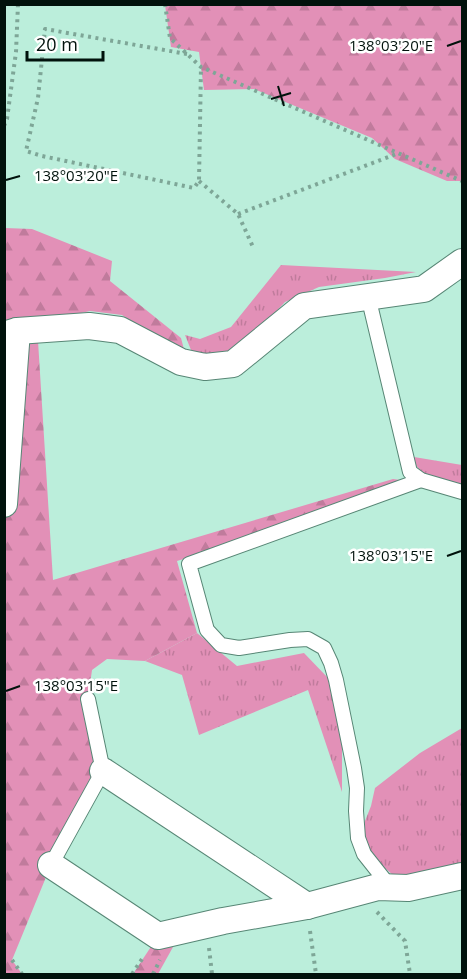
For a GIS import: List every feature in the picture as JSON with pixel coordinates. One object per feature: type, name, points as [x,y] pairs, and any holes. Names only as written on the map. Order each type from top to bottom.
[{"type":"street","points":[[4,504],[11,333],[90,326],[120,330],[181,362],[205,367],[233,364],[304,306],[424,289],[462,262]]},
{"type":"street","points":[[103,771],[307,906]]},
{"type":"street","points":[[51,865],[158,936],[223,921],[307,906],[378,888],[408,888],[462,876]]},
{"type":"lane","points":[[368,296],[410,472],[421,480],[462,492]]},
{"type":"lane","points":[[391,888],[364,854],[358,838],[357,788],[354,768],[336,680],[324,648],[308,639],[239,648],[221,645],[207,630],[189,564],[421,480]]},
{"type":"lane","points":[[51,865],[103,771],[88,699]]},
{"type":"path","points":[[4,126],[7,119],[16,52],[18,4]]},
{"type":"path","points":[[165,4],[170,38],[201,67],[462,181]]},
{"type":"path","points":[[187,54],[45,29],[39,98],[26,152],[194,188],[199,181],[201,67]]},
{"type":"path","points":[[238,214],[399,153]]},
{"type":"path","points":[[199,181],[238,214],[253,247]]},
{"type":"path","points":[[359,892],[405,941],[410,975]]},
{"type":"path","points":[[307,906],[315,975]]},
{"type":"path","points":[[12,960],[22,975]]},
{"type":"green space","points":[[165,5],[462,5],[462,181],[447,181],[395,159],[372,138],[254,89],[204,90],[199,52],[171,47]]},
{"type":"green space","points":[[5,228],[32,229],[112,261],[110,281],[181,338],[186,357],[122,315],[90,311],[5,330]]},
{"type":"green space","points":[[281,265],[416,272],[319,287],[285,302],[248,341],[226,356],[193,355],[185,335],[200,339],[231,327]]},
{"type":"green space","points":[[38,341],[53,580],[393,479],[415,482],[304,522],[177,561],[197,633],[145,661],[107,659],[92,670],[88,699],[103,769],[51,865],[12,960],[22,974],[5,974],[4,502],[16,349]]},
{"type":"green space","points":[[408,456],[462,465],[462,487],[425,476]]},
{"type":"green space","points":[[197,633],[237,666],[304,653],[329,679],[342,741],[342,792],[308,690],[199,735],[182,675],[145,661]]},
{"type":"green space","points":[[462,728],[462,872],[394,876],[369,854],[363,826],[375,788],[420,753]]},
{"type":"green space","points":[[158,936],[173,947],[158,974],[133,974]]}]
